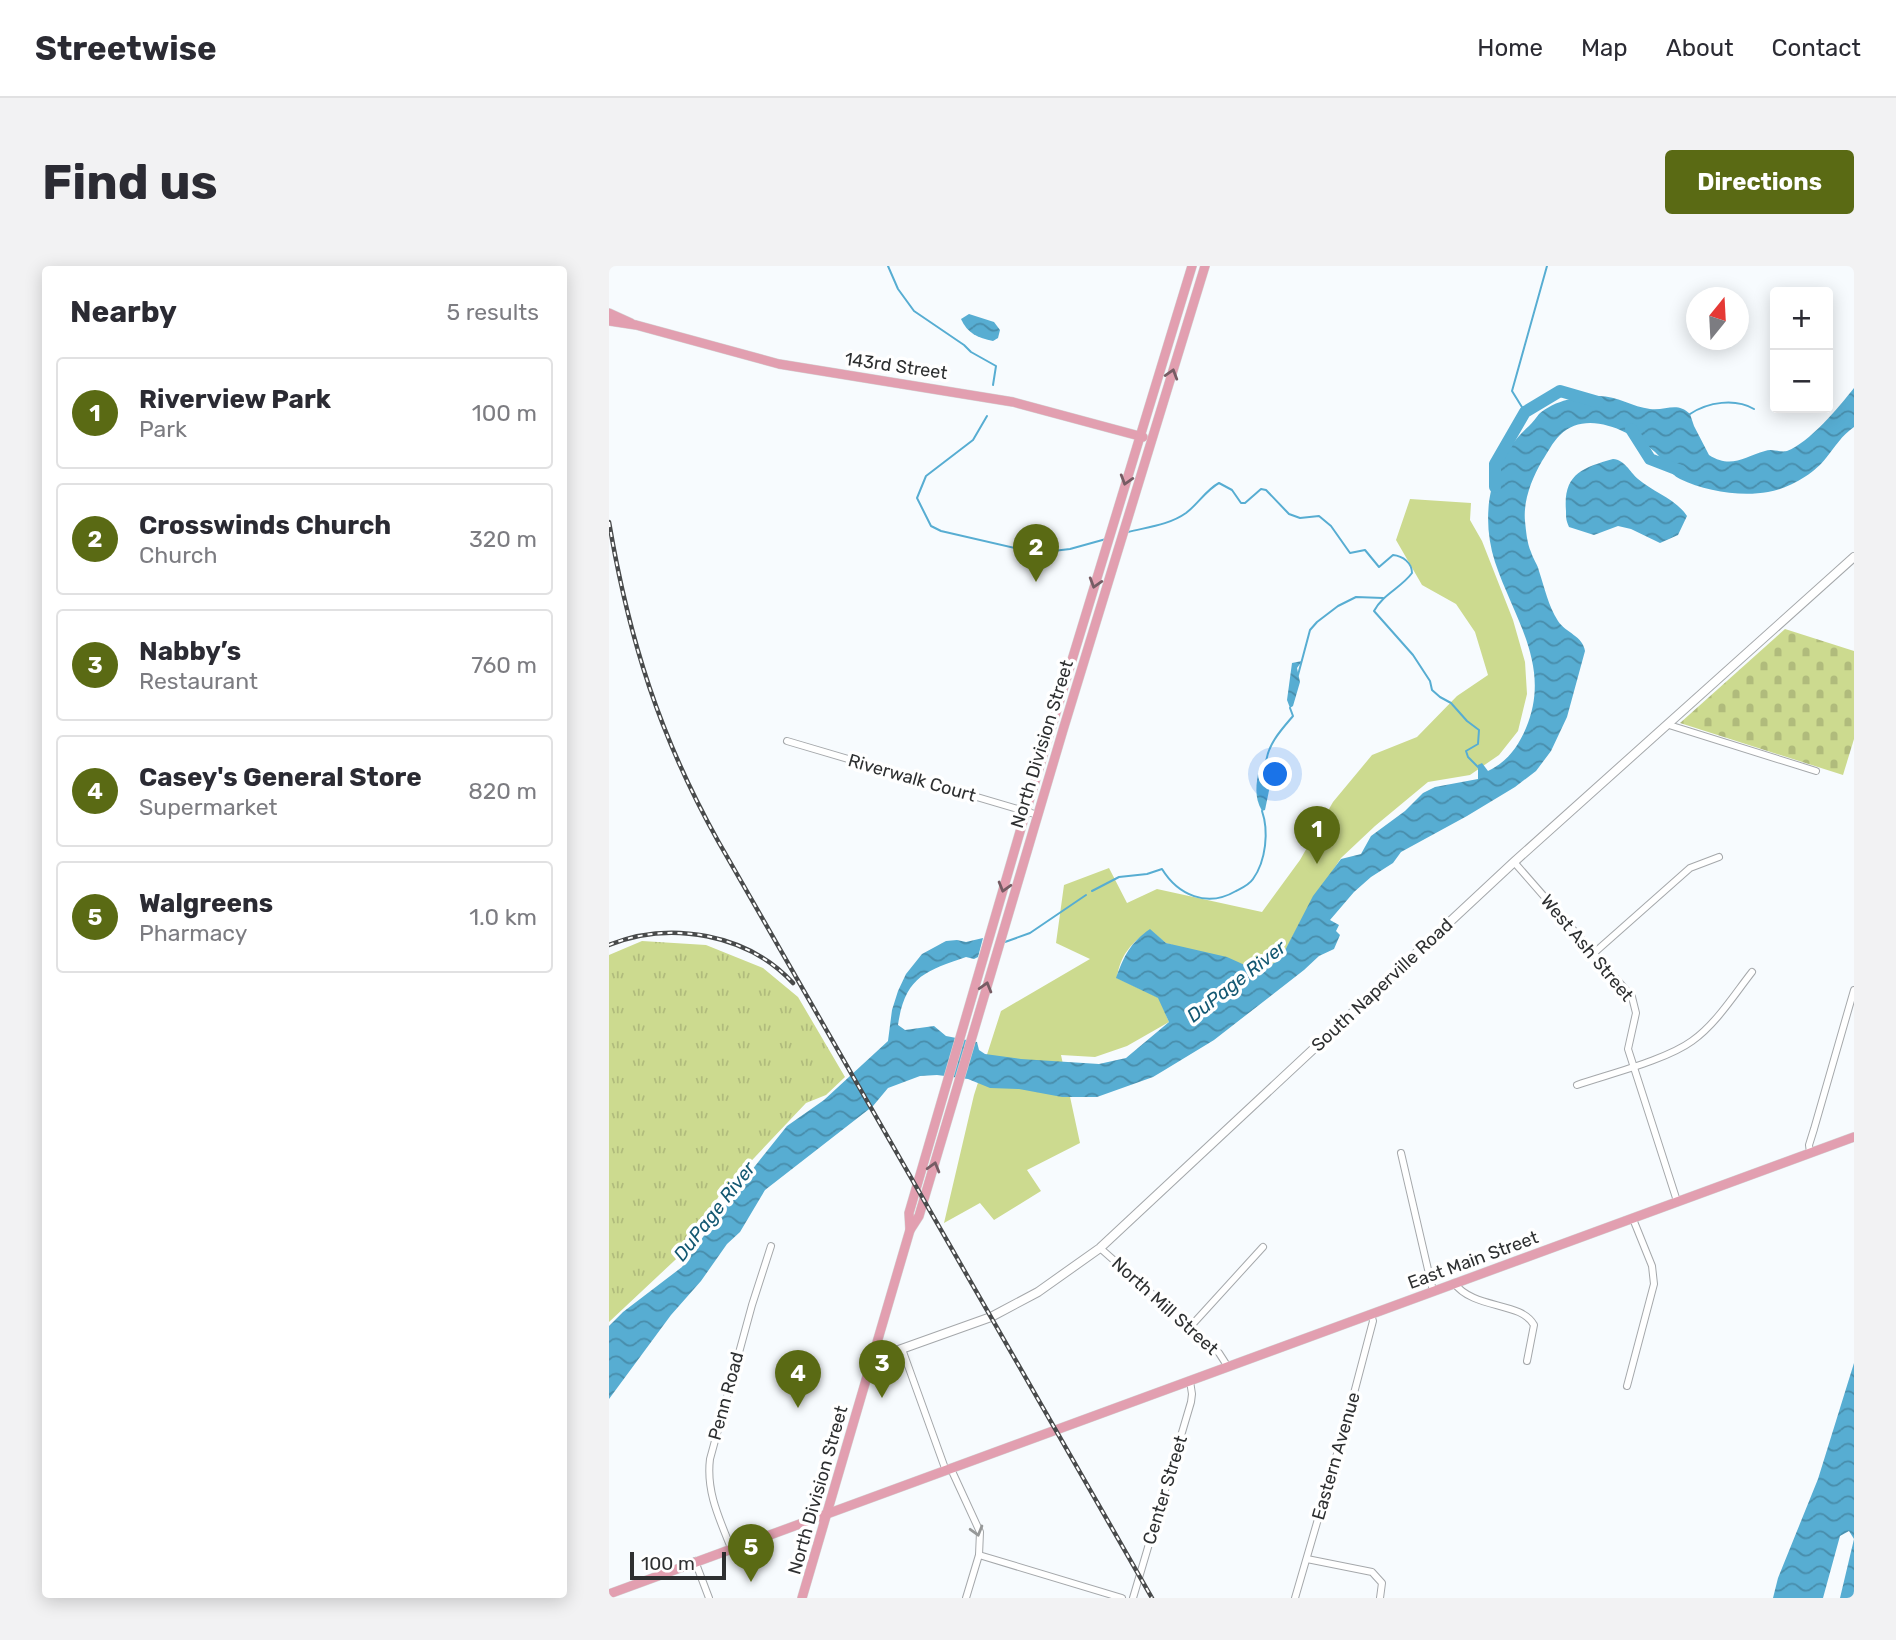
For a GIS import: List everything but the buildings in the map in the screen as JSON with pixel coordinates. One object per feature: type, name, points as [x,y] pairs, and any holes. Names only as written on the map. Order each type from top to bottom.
[{"type":"main road","name":"North Division Street","points":[[803,1598],[909,1230],[909,1213],[1026,811],[1192,266]]},
{"type":"main road","name":"North Division Street","points":[[909,1230],[919,1216],[1205,266]]},
{"type":"main road","name":"143rd Street","points":[[609,313],[636,325]]},
{"type":"main road","name":"143rd Street","points":[[609,321],[636,325],[779,363],[987,396],[1151,439]]},
{"type":"main road","name":"South Naperville Road","points":[[876,1347],[894,1352],[1002,1312],[1038,1292],[1100,1248],[1514,862],[1854,557]]},
{"type":"main road","points":[[1083,621],[1095,625]]},
{"type":"main road","name":"East Main Street","points":[[948,1470],[1854,1138]]},
{"type":"main road","points":[[609,1594],[948,1470]]},
{"type":"street","points":[[1669,725],[1816,771]]},
{"type":"street","name":"Riverwalk Court","points":[[787,741],[1038,815]]},
{"type":"street","points":[[1594,953],[1690,867],[1719,857]]},
{"type":"street","name":"West Ash Street","points":[[1514,862],[1619,981],[1635,1003],[1635,1020],[1628,1042],[1633,1066],[1677,1202]]},
{"type":"street","points":[[1577,1085],[1669,1053],[1691,1042],[1708,1027],[1752,972]]},
{"type":"street","points":[[1810,1153],[1809,1145],[1854,990]]},
{"type":"street","points":[[1401,1153],[1433,1291]]},
{"type":"street","points":[[1627,1386],[1654,1284],[1652,1266],[1633,1219]]},
{"type":"street","name":"Penn Road","points":[[731,1548],[711,1497],[710,1459],[752,1305],[772,1246]]},
{"type":"street","points":[[1191,1326],[1263,1247]]},
{"type":"street","name":"North Mill Street","points":[[1100,1248],[1191,1326],[1219,1353],[1228,1367]]},
{"type":"street","points":[[1454,1283],[1461,1293],[1471,1298],[1528,1317],[1534,1329],[1527,1361]]},
{"type":"street","name":"Eastern Avenue","points":[[1295,1598],[1370,1333],[1373,1321],[1371,1314]]},
{"type":"street","points":[[902,1349],[948,1470],[979,1532],[979,1555],[966,1598]]},
{"type":"street","name":"Center Street","points":[[1133,1598],[1191,1402],[1190,1381]]},
{"type":"street","points":[[979,1555],[1122,1598]]},
{"type":"street","points":[[1307,1559],[1372,1572],[1382,1583],[1380,1598]]},
{"type":"street","points":[[695,1561],[709,1598]]},
{"type":"green space","points":[[1410,499],[1471,503],[1470,520],[1482,541],[1513,620],[1525,662],[1527,694],[1518,731],[1499,755],[1470,775],[1428,782],[1341,858],[1308,908],[1280,960],[1258,972],[1166,943],[1150,930],[1138,939],[1124,956],[1117,978],[1159,998],[1169,1022],[1127,1046],[1095,1057],[1061,1055],[1080,1143],[1027,1170],[1041,1191],[994,1220],[980,1203],[944,1223],[974,1095],[1001,1011],[1090,959],[1056,943],[1064,885],[1109,868],[1127,903],[1157,889],[1262,912],[1300,860],[1333,802],[1372,755],[1417,737],[1457,696],[1488,675],[1475,632],[1456,604],[1422,585],[1396,540]]},
{"type":"green space","points":[[1785,629],[1854,651],[1854,739],[1843,775],[1680,723]]},
{"type":"green space","points":[[642,941],[706,945],[763,968],[798,997],[845,1077],[826,1095],[806,1103],[720,1194],[690,1246],[609,1322],[609,955]]},
{"type":"water","points":[[969,314],[994,322],[1000,330],[998,338],[988,340],[970,331],[961,319]]},
{"type":"water","points":[[1854,388],[1854,427],[1808,475],[1784,488],[1768,492],[1734,493],[1711,490],[1680,479],[1645,444],[1609,426],[1583,423],[1560,435],[1552,444],[1532,482],[1525,506],[1526,529],[1530,548],[1555,615],[1561,625],[1578,638],[1585,651],[1567,717],[1551,751],[1536,771],[1467,816],[1401,852],[1393,863],[1354,892],[1330,920],[1339,925],[1336,931],[1340,935],[1334,949],[1319,956],[1214,1040],[1153,1077],[1097,1097],[1062,1097],[1019,1089],[990,1088],[968,1079],[937,1075],[920,1076],[888,1088],[873,1106],[765,1190],[740,1232],[727,1244],[701,1281],[671,1315],[609,1399],[609,1326],[682,1267],[736,1190],[787,1126],[824,1100],[888,1041],[892,1010],[898,991],[906,974],[922,954],[946,941],[966,942],[983,938],[978,957],[966,957],[939,967],[919,978],[912,986],[901,1009],[898,1025],[905,1030],[934,1026],[946,1036],[977,1042],[979,1050],[985,1054],[1021,1059],[1099,1064],[1126,1058],[1169,1022],[1158,998],[1116,978],[1129,950],[1143,934],[1150,929],[1166,943],[1227,957],[1258,971],[1280,960],[1313,896],[1341,859],[1361,854],[1371,836],[1405,811],[1423,793],[1435,787],[1478,779],[1478,765],[1482,763],[1488,771],[1506,758],[1526,728],[1533,705],[1535,684],[1527,643],[1490,543],[1489,506],[1497,471],[1505,455],[1545,409],[1560,402],[1591,396],[1606,396],[1650,409],[1681,408],[1690,414],[1709,455],[1731,461],[1768,450],[1787,451],[1796,447]]},
{"type":"water","points":[[1613,459],[1624,464],[1638,479],[1682,510],[1687,516],[1678,535],[1660,543],[1618,526],[1594,535],[1569,527],[1566,499],[1571,481],[1583,470]]},
{"type":"water","points":[[1302,661],[1297,668],[1300,682],[1290,708],[1287,700],[1292,663]]},
{"type":"water","points":[[1266,764],[1272,776],[1265,810],[1262,811],[1257,785],[1259,769]]},
{"type":"water","points":[[1854,1363],[1854,1539],[1849,1531],[1840,1536],[1823,1598],[1773,1598],[1778,1578],[1818,1479]]},
{"type":"water","points":[[1854,1539],[1854,1598],[1840,1598]]},
{"type":"waterway","points":[[888,266],[898,289],[914,311],[971,352],[996,366],[993,385]]},
{"type":"waterway","points":[[1525,412],[1512,391],[1547,266]]},
{"type":"waterway","name":"DuPage River","points":[[1495,487],[1495,464],[1525,412],[1560,391],[1598,402]]},
{"type":"waterway","points":[[1690,414],[1722,403],[1739,403],[1754,409]]},
{"type":"waterway","points":[[987,416],[973,440],[926,476],[917,498],[931,526],[941,531],[1036,553],[1070,549],[1106,539]]},
{"type":"waterway","name":"DuPage River","points":[[1631,429],[1650,459],[1681,471]]},
{"type":"waterway","points":[[1128,532],[1179,517],[1219,483],[1232,490],[1241,503],[1245,503],[1261,489],[1266,490],[1289,514],[1300,518],[1319,516],[1331,526],[1350,553],[1365,550],[1379,567],[1393,555],[1403,558],[1409,563],[1412,573],[1382,600],[1374,611],[1413,655],[1430,681],[1432,690],[1451,703],[1479,730],[1478,744],[1466,751],[1468,757],[1480,769]]},
{"type":"waterway","points":[[1298,675],[1310,630],[1317,622],[1338,606],[1356,597],[1383,598]]},
{"type":"waterway","points":[[1266,764],[1272,744],[1293,716],[1290,708]]},
{"type":"waterway","points":[[1092,891],[1119,877],[1147,874],[1162,869],[1176,886],[1194,896],[1214,898],[1236,891],[1251,881],[1261,864],[1266,837],[1262,811]]},
{"type":"waterway","points":[[1005,942],[1030,933],[1086,895]]},
{"type":"railway","points":[[609,522],[626,607],[649,687],[697,802],[1152,1598]]},
{"type":"railway","points":[[609,945],[633,937],[657,934],[707,936],[754,953],[775,966],[793,983]]},
{"type":"place","name":"Crosswinds Church","points":[[1036,582]]},
{"type":"place","name":"Riverview Park","points":[[1317,864]]},
{"type":"place","name":"Nabby’s","points":[[882,1398]]},
{"type":"place","name":"Casey's General Store","points":[[798,1408]]},
{"type":"place","name":"Walgreens","points":[[751,1582]]}]
